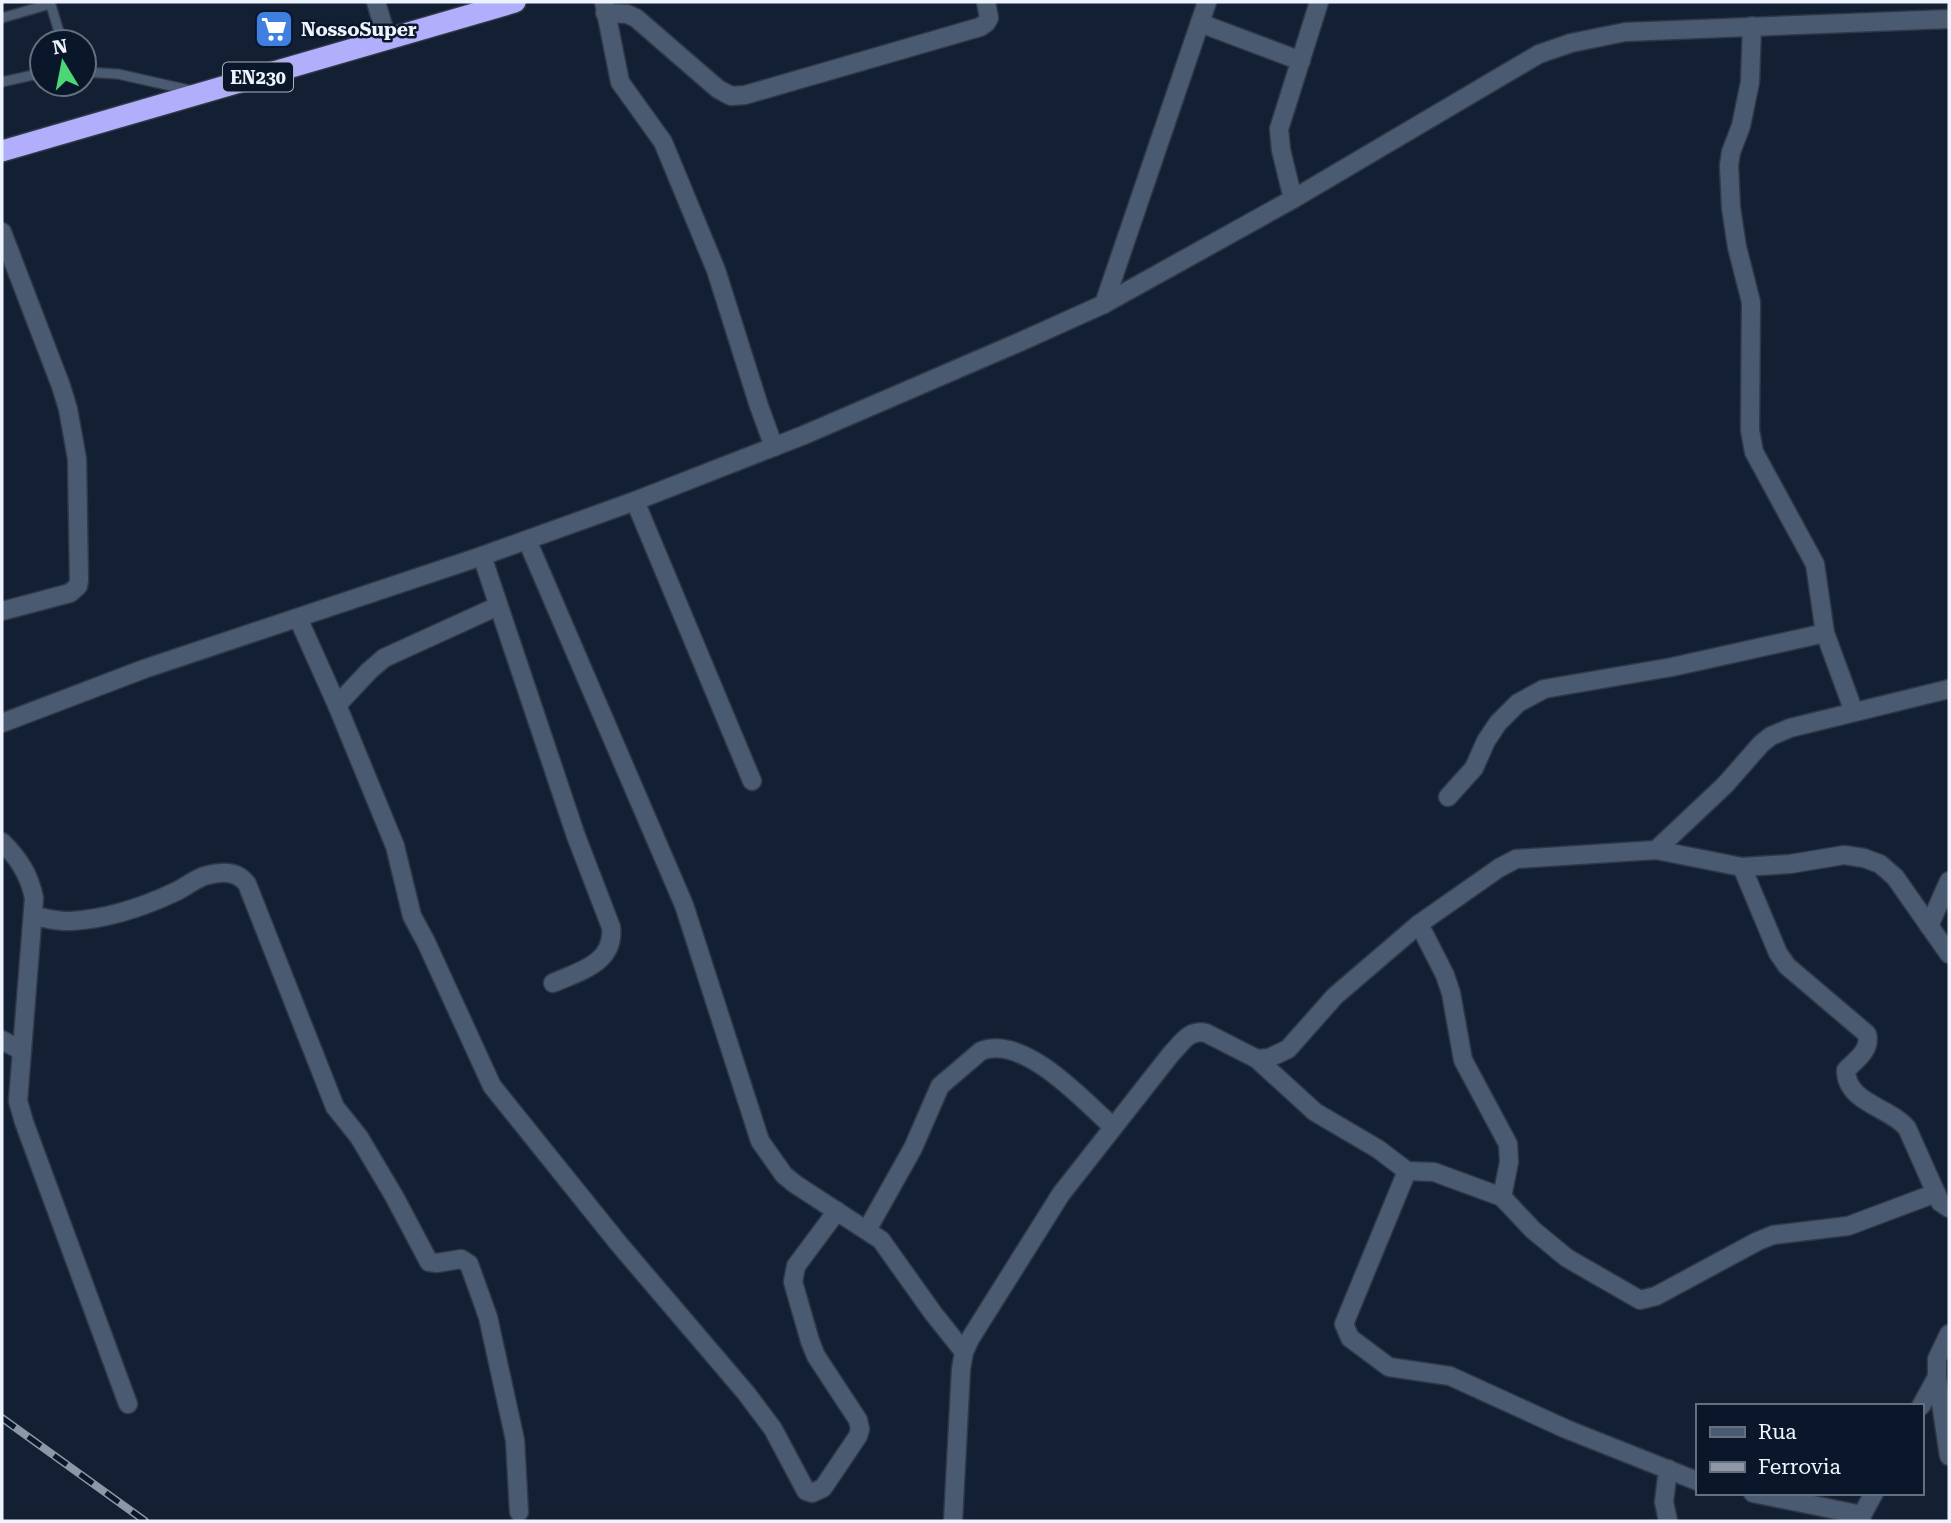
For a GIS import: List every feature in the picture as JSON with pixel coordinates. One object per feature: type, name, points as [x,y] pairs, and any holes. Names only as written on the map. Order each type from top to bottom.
[{"type":"highway","name":"EN230","points":[[2,151],[488,6],[515,2]]},
{"type":"street","points":[[376,2],[387,38]]},
{"type":"street","points":[[774,447],[716,270],[663,142],[620,82],[605,7],[636,18],[731,96],[979,27],[989,18],[986,2]]},
{"type":"street","points":[[1104,304],[1207,2]]},
{"type":"street","points":[[1293,199],[1281,150],[1279,129],[1319,2]]},
{"type":"street","points":[[2,723],[144,669],[482,556],[635,501],[774,447],[1104,304],[1293,199],[1539,54],[1571,43],[1625,32],[1949,19]]},
{"type":"street","points":[[1200,23],[1301,61]]},
{"type":"street","points":[[1752,26],[1750,82],[1729,165],[1731,208],[1737,247],[1751,302],[1750,430],[1754,452],[1815,564],[1825,633],[1854,712]]},
{"type":"street","points":[[2,232],[68,409],[77,459],[79,580],[78,586],[70,593],[2,611]]},
{"type":"street","points":[[635,501],[752,781]]},
{"type":"street","points":[[527,540],[684,905],[760,1141],[784,1175],[881,1240],[964,1352]]},
{"type":"street","points":[[482,556],[576,836],[611,927],[613,942],[606,954],[595,964],[553,983]]},
{"type":"street","points":[[337,705],[384,658],[498,606]]},
{"type":"street","points":[[298,618],[395,846],[412,916],[492,1086],[556,1168],[746,1393],[773,1429],[806,1491],[812,1493],[823,1488],[860,1429],[853,1412],[816,1356],[793,1282],[796,1266],[837,1211]]},
{"type":"street","points":[[1448,797],[1474,768],[1497,723],[1518,703],[1544,690],[1672,667],[1825,633]]},
{"type":"street","points":[[1656,850],[1726,785],[1771,736],[1790,728],[1949,689]]},
{"type":"street","points":[[2,842],[18,858],[31,883],[34,898],[19,1101],[24,1122],[128,1404]]},
{"type":"street","points":[[1257,1059],[1269,1058],[1288,1049],[1335,996],[1419,924],[1516,859],[1656,850],[1742,867],[1790,864],[1844,855],[1864,858],[1880,864],[1895,877],[1949,954]]},
{"type":"street","points":[[1742,867],[1778,953],[1787,966],[1867,1034],[1867,1048],[1846,1070],[1848,1084],[1869,1104],[1902,1122],[1907,1128],[1940,1202],[1949,1208]]},
{"type":"street","points":[[33,916],[72,922],[138,907],[209,874],[231,873],[243,878],[335,1107],[373,1161],[429,1262],[461,1259],[469,1264],[488,1317],[515,1440],[519,1512]]},
{"type":"street","points":[[1929,926],[1949,881]]},
{"type":"street","points":[[1419,924],[1445,975],[1451,993],[1463,1060],[1508,1144],[1509,1162],[1502,1197]]},
{"type":"street","points":[[953,1521],[964,1352],[1061,1194],[1171,1054],[1189,1035],[1206,1033],[1257,1059],[1315,1112],[1378,1149],[1407,1171],[1441,1174],[1502,1197],[1533,1230],[1567,1258],[1640,1300],[1656,1296],[1758,1241],[1773,1236],[1848,1226],[1936,1193]]},
{"type":"street","points":[[2,1040],[22,1051]]},
{"type":"street","points":[[867,1230],[913,1148],[940,1086],[981,1051],[1006,1048],[1050,1070],[1114,1128]]},
{"type":"street","points":[[1407,1171],[1344,1324],[1350,1338],[1389,1367],[1450,1376],[1566,1429],[1696,1481]]},
{"type":"street","points":[[1922,1404],[1941,1365],[1949,1334]]},
{"type":"street","points":[[1941,1365],[1949,1456]]},
{"type":"street","points":[[1668,1469],[1664,1502],[1668,1521]]},
{"type":"street","points":[[1763,1495],[1861,1518],[1873,1495]]},
{"type":"lane","points":[[2,18],[50,3],[58,28]]},
{"type":"lane","points":[[98,73],[118,74],[202,93]]},
{"type":"lane","points":[[2,82],[28,76]]},
{"type":"railway","points":[[2,1418],[145,1521]]},
{"type":"place","name":"NossoSuper","points":[[274,29]]}]
